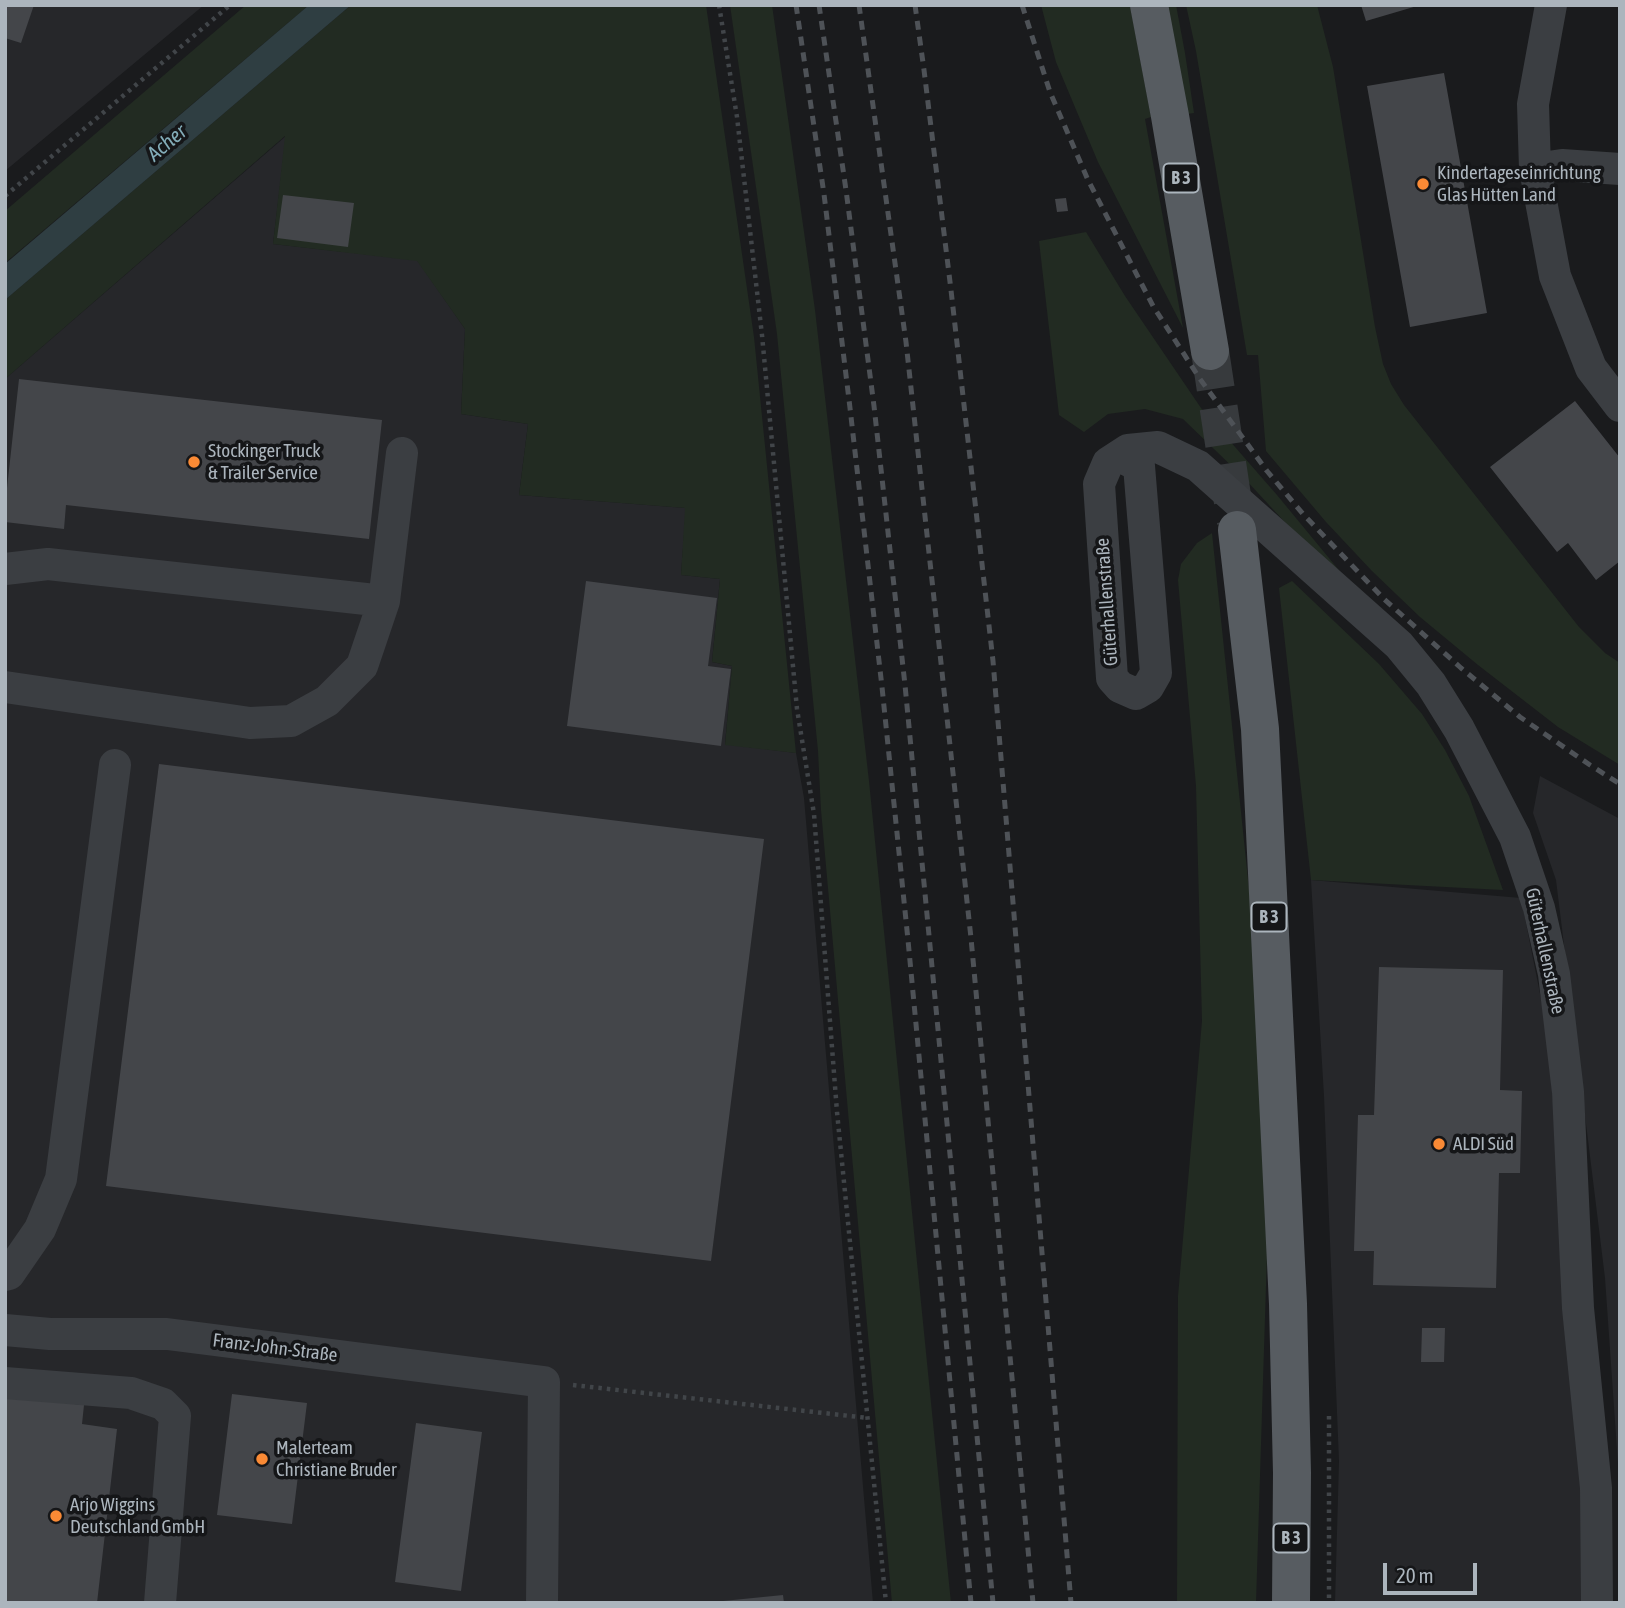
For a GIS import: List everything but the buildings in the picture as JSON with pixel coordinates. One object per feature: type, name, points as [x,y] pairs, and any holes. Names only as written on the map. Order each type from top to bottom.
[{"type":"main road","name":"B 3","points":[[1149,5],[1210,351]]},
{"type":"main road","name":"B 3","points":[[1237,530],[1260,729],[1263,784],[1288,1304],[1292,1473],[1291,1603]]},
{"type":"street","points":[[1550,5],[1533,104],[1535,169],[1555,276],[1591,368],[1620,406]]},
{"type":"street","points":[[1535,169],[1562,165],[1620,169]]},
{"type":"street","name":"Güterhallenstraße","points":[[1120,456],[1139,466],[1156,673],[1149,687],[1136,694],[1120,687],[1112,678],[1099,484],[1108,463],[1128,450],[1158,447],[1198,466],[1399,645],[1431,684],[1459,729],[1515,837],[1539,908],[1554,975],[1568,1093],[1578,1308],[1596,1488],[1597,1603]]},
{"type":"street","points":[[5,687],[250,723],[291,720],[327,701],[362,666],[384,601],[402,453]]},
{"type":"street","points":[[5,569],[48,564],[384,601]]},
{"type":"street","points":[[5,1275],[9,1274],[40,1229],[61,1178],[115,765]]},
{"type":"street","name":"Franz-John-Straße","points":[[5,1329],[50,1334],[167,1334],[544,1382]]},
{"type":"street","points":[[542,1603],[544,1382]]},
{"type":"street","points":[[5,1383],[131,1393],[163,1404],[175,1416],[160,1603]]},
{"type":"path","points":[[5,196],[230,5]]},
{"type":"path","points":[[719,5],[737,117],[762,335],[797,709],[814,814],[837,1112],[886,1603]]},
{"type":"path","points":[[544,1382],[868,1418]]},
{"type":"shaded area","points":[[5,5],[204,5],[5,171]]},
{"type":"shaded area","points":[[246,5],[309,5],[5,263],[5,211]]},
{"type":"shaded area","points":[[351,5],[706,5],[754,337],[796,753],[725,745],[732,666],[712,662],[720,579],[681,575],[685,508],[519,495],[528,424],[461,414],[465,329],[417,261],[273,244],[285,136],[5,379],[5,300]]},
{"type":"shaded area","points":[[730,5],[772,5],[815,310],[869,781],[951,1603],[892,1603],[821,810],[818,751],[777,334]]},
{"type":"shaded area","points":[[1041,5],[1130,5],[1151,117],[1145,119],[1183,328],[1098,162],[1056,62]]},
{"type":"shaded area","points":[[1167,5],[1176,5],[1194,113],[1187,114]]},
{"type":"shaded area","points":[[1186,5],[1317,5],[1333,67],[1383,364],[1404,405],[1579,627],[1605,653],[1620,663],[1620,765],[1558,727],[1420,617],[1326,522],[1266,451],[1258,355],[1247,355]]},
{"type":"shaded area","points":[[286,136],[273,244],[417,260],[465,329],[461,414],[528,424],[519,495],[686,508],[681,575],[720,579],[712,662],[732,666],[725,744],[796,753],[804,798],[873,1603],[5,1603],[5,379]]},
{"type":"shaded area","points":[[1086,232],[1125,296],[1201,408],[1352,586],[1318,558],[1245,479],[1183,419],[1145,409],[1108,414],[1084,432],[1059,415],[1039,241]]},
{"type":"shaded area","points":[[1212,533],[1257,966],[1268,1222],[1256,1603],[1177,1603],[1178,1296],[1202,1021],[1196,786],[1178,580],[1181,564],[1197,543]]},
{"type":"shaded area","points":[[1292,581],[1379,664],[1422,714],[1469,796],[1503,890],[1311,880],[1279,588]]},
{"type":"shaded area","points":[[1540,776],[1620,819],[1620,1493],[1605,1278],[1556,880],[1533,813]]},
{"type":"shaded area","points":[[1311,880],[1521,898],[1548,1034],[1584,1515],[1581,1603],[1335,1603],[1339,1461],[1324,1096]]},
{"type":"water","name":"Acher","points":[[309,5],[351,5],[5,300],[5,264]]},
{"type":"tunnel","points":[[1210,351],[1236,522]]},
{"type":"railway","points":[[796,5],[824,194],[882,687],[971,1603]]},
{"type":"railway","points":[[819,5],[874,406],[905,685],[993,1603]]},
{"type":"railway","points":[[859,5],[906,342],[971,938],[1033,1603]]},
{"type":"railway","points":[[915,5],[993,661],[1071,1603]]},
{"type":"railway","points":[[1022,5],[1050,92],[1088,180],[1153,306],[1200,379],[1267,471],[1303,514],[1384,599],[1461,668],[1520,717],[1620,784]]},
{"type":"place","name":"Kindertageseinrichtung Glas Hütten Land","points":[[1423,184]]},
{"type":"place","name":"Stockinger Truck & Trailer Service","points":[[194,462]]},
{"type":"place","name":"ALDI Süd","points":[[1439,1144]]},
{"type":"place","name":"Malerteam Christiane Bruder","points":[[262,1459]]},
{"type":"place","name":"Arjo Wiggins Deutschland GmbH","points":[[56,1516]]}]
